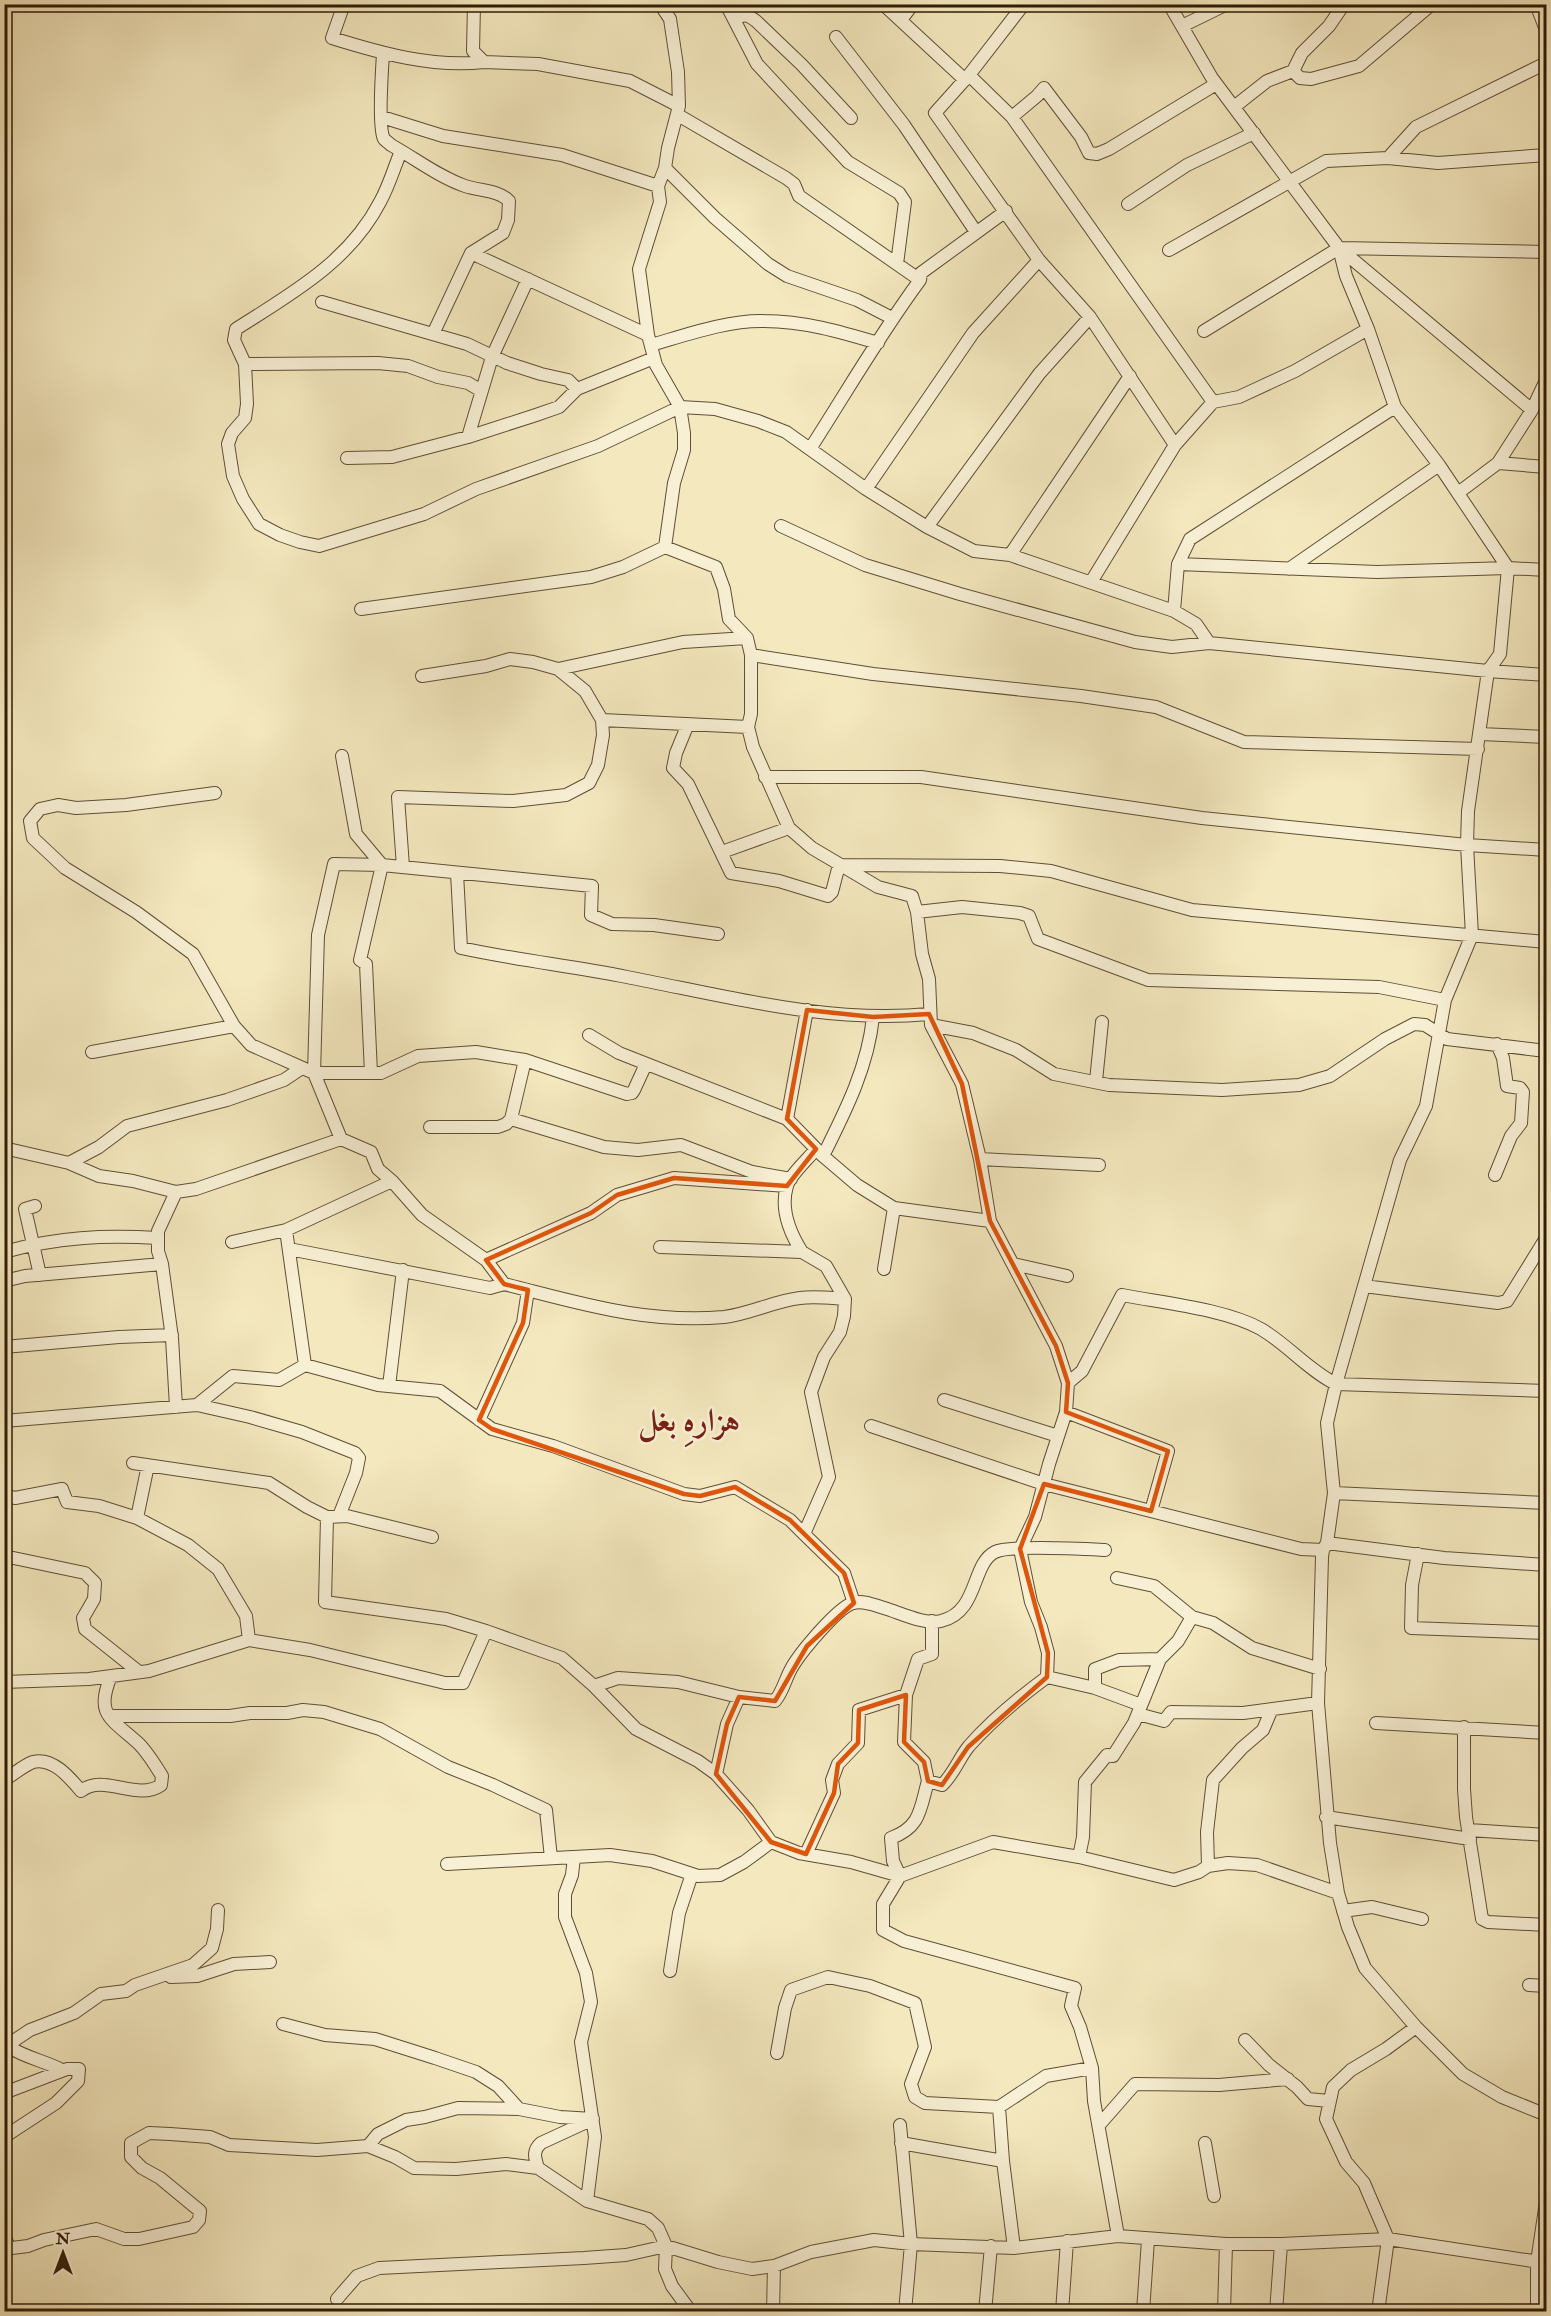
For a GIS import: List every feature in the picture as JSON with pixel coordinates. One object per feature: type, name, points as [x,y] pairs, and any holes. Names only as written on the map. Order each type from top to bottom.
[{"type":"street","points":[[344,4],[332,38],[383,54],[458,63],[538,64],[630,81],[786,178],[794,184],[799,196],[920,280]]},
{"type":"street","points":[[474,4],[473,51],[484,62]]},
{"type":"street","points":[[660,4],[670,19],[678,72],[679,111],[668,148],[665,168],[658,186],[660,202],[639,269],[654,358],[680,407],[684,450],[674,483],[665,547]]},
{"type":"street","points":[[726,4],[757,64],[848,162],[899,193],[905,202],[897,264]]},
{"type":"street","points":[[883,4],[1012,117],[1213,402]]},
{"type":"street","points":[[901,20],[913,4]]},
{"type":"street","points":[[1024,4],[967,77],[935,113],[1039,260],[1090,317],[1175,445]]},
{"type":"street","points":[[1169,4],[1216,84],[1340,248],[1532,410]]},
{"type":"street","points":[[1182,26],[1227,4]]},
{"type":"street","points":[[1234,107],[1267,81],[1293,71],[1302,53],[1329,26],[1344,4]]},
{"type":"street","points":[[1293,71],[1300,78],[1311,79],[1359,66],[1432,4]]},
{"type":"street","points":[[1536,4],[1546,30]]},
{"type":"street","points":[[734,19],[748,15],[756,21],[802,65],[851,118]]},
{"type":"street","points":[[836,37],[904,125],[976,232]]},
{"type":"street","points":[[383,54],[381,126],[384,138],[449,180],[469,188],[504,195],[509,201],[508,220],[503,233],[471,253],[433,333]]},
{"type":"street","points":[[1388,158],[1416,127],[1546,63]]},
{"type":"street","points":[[1012,117],[1044,88],[1081,137],[1089,153],[1097,154],[1216,84]]},
{"type":"street","points":[[382,117],[443,136],[562,155],[658,186]]},
{"type":"street","points":[[1128,204],[1187,165],[1254,134]]},
{"type":"street","points":[[401,151],[380,203],[353,241],[309,282],[236,329],[234,340],[245,364],[247,404],[245,418],[232,433],[228,444],[233,476],[243,499],[259,524],[280,535],[319,546],[424,514],[476,489],[598,446],[680,407],[715,409],[758,421],[786,432],[866,489],[927,527],[974,551],[1010,555],[1174,611],[1196,624],[1209,643]]},
{"type":"street","points":[[1169,250],[1291,183],[1326,161],[1388,158],[1438,163],[1546,155]]},
{"type":"street","points":[[665,168],[715,218],[768,264],[786,276],[857,300],[892,318]]},
{"type":"street","points":[[810,449],[892,318],[920,280],[921,273],[1006,211]]},
{"type":"street","points":[[1340,248],[1346,276],[1368,329],[1395,407],[1439,465],[1508,568],[1500,654],[1488,671],[1468,811],[1467,845],[1472,935],[1445,1000],[1426,1106],[1400,1160],[1327,1423],[1334,1493],[1325,1546],[1318,1703],[1326,1817],[1338,1893],[1365,1968],[1416,2027],[1462,2074],[1502,2097],[1544,2114],[1546,2120]]},
{"type":"street","points":[[1204,331],[1340,248],[1546,252]]},
{"type":"street","points":[[471,253],[650,340],[763,321],[824,327],[878,343]]},
{"type":"street","points":[[866,489],[973,333],[1039,260]]},
{"type":"street","points":[[468,437],[480,390],[492,357],[528,279]]},
{"type":"street","points":[[322,302],[467,344],[492,357],[541,374],[568,380],[577,389]]},
{"type":"street","points":[[927,527],[1039,374],[1090,317]]},
{"type":"street","points":[[1092,582],[1175,445],[1213,402],[1239,397],[1295,371],[1368,329]]},
{"type":"street","points":[[347,458],[392,457],[468,437],[559,407],[577,389],[654,358]]},
{"type":"street","points":[[245,364],[378,363],[408,366],[438,377],[468,383],[480,390]]},
{"type":"street","points":[[1010,555],[1130,376]]},
{"type":"street","points":[[1458,493],[1498,463],[1532,410],[1546,380]]},
{"type":"street","points":[[1174,611],[1178,564],[1190,539],[1395,407]]},
{"type":"street","points":[[1498,463],[1546,466]]},
{"type":"street","points":[[1289,570],[1439,465]]},
{"type":"street","points":[[781,526],[865,565],[960,594],[1135,642],[1172,647],[1209,643],[1546,675]]},
{"type":"street","points":[[361,609],[591,577],[633,563],[665,547],[716,567],[724,589],[729,620],[747,638],[751,655],[751,714],[748,727],[753,747],[789,828],[812,848],[878,887],[912,896],[917,912],[922,954],[929,979],[930,1019],[962,1084],[980,1159],[990,1221],[1056,1346],[1068,1383],[1066,1412],[1035,1517],[1020,1549],[1031,1602],[1048,1653],[1047,1677],[968,1747],[950,1778],[942,1785],[928,1781]]},
{"type":"street","points":[[1178,564],[1377,572],[1508,568],[1546,570]]},
{"type":"street","points":[[558,669],[683,642],[747,638]]},
{"type":"street","points":[[751,655],[873,674],[1082,696],[1156,707],[1244,742],[1478,749]]},
{"type":"street","points":[[403,867],[398,797],[513,801],[566,795],[589,783],[598,765],[603,735],[602,720],[585,691],[558,669],[510,659],[486,666],[422,676]]},
{"type":"street","points":[[602,720],[748,727]]},
{"type":"street","points":[[688,724],[676,753],[674,768],[688,784],[731,873],[779,881],[828,896],[832,892],[839,865]]},
{"type":"street","points":[[1480,734],[1546,737]]},
{"type":"street","points":[[342,756],[356,834],[382,865]]},
{"type":"street","points":[[765,777],[921,777],[1202,818],[1467,845],[1546,850]]},
{"type":"street","points":[[215,793],[126,805],[76,808],[58,805],[40,809],[30,820],[33,838],[65,868],[136,912],[193,954],[234,1026],[251,1045],[314,1073],[381,1073],[418,1056],[476,1052],[525,1060],[627,1094],[634,1090],[646,1064]]},
{"type":"street","points":[[722,852],[789,828]]},
{"type":"street","points":[[341,1139],[314,1073],[318,934],[334,864],[382,865],[592,886],[591,915],[612,924],[654,926],[718,934]]},
{"type":"street","points":[[371,1073],[366,964],[360,960],[382,865]]},
{"type":"street","points":[[839,865],[1000,866],[1051,871],[1192,910],[1546,942]]},
{"type":"street","points":[[457,873],[461,948],[508,958],[626,976],[710,995],[807,1010],[873,1017],[930,1019],[1016,1050],[1054,1074],[1109,1085],[1222,1090],[1299,1085],[1330,1076],[1414,1024],[1425,1025],[1447,1039],[1546,1051]]},
{"type":"street","points":[[917,912],[962,907],[1020,913],[1029,916],[1034,934],[1038,939],[1148,980],[1379,987],[1445,1000]]},
{"type":"street","points":[[787,1119],[807,1010]]},
{"type":"street","points":[[801,1252],[789,1231],[786,1209],[789,1182],[820,1153],[857,1083],[871,1038],[873,1017]]},
{"type":"street","points":[[1096,1081],[1102,1022]]},
{"type":"street","points":[[92,1052],[234,1026]]},
{"type":"street","points":[[589,1035],[619,1053],[787,1119],[856,1185],[894,1208],[990,1221]]},
{"type":"street","points":[[1495,1175],[1511,1136],[1521,1123],[1523,1092],[1520,1088],[1507,1086],[1503,1058],[1497,1044]]},
{"type":"street","points":[[430,1127],[506,1124],[511,1119],[525,1060]]},
{"type":"street","points":[[69,1163],[99,1147],[127,1126],[227,1100],[284,1080],[302,1068]]},
{"type":"street","points":[[511,1119],[604,1147],[638,1150],[681,1145],[752,1172],[789,1182]]},
{"type":"street","points":[[4,1146],[8,1149],[69,1163],[99,1176],[133,1181],[176,1192],[196,1189],[341,1139],[371,1152],[378,1169],[392,1181],[422,1215],[486,1260],[504,1284]]},
{"type":"street","points":[[980,1159],[1099,1165]]},
{"type":"street","points":[[486,1260],[591,1213],[616,1195],[674,1178],[789,1182]]},
{"type":"street","points":[[232,1242],[286,1230],[392,1181]]},
{"type":"street","points":[[176,1192],[158,1232],[158,1251],[162,1264],[172,1335],[176,1407]]},
{"type":"street","points":[[35,1206],[25,1209],[40,1275]]},
{"type":"street","points":[[884,1269],[894,1208]]},
{"type":"street","points":[[286,1230],[305,1365]]},
{"type":"street","points":[[4,1252],[32,1244],[78,1237],[158,1238]]},
{"type":"street","points":[[1364,1286],[1498,1303],[1507,1300],[1546,1238]]},
{"type":"street","points":[[660,1247],[801,1252],[826,1266],[845,1299],[840,1332],[824,1357],[811,1392],[829,1477],[804,1534]]},
{"type":"street","points":[[289,1249],[490,1288],[504,1284],[614,1312],[673,1320],[727,1317],[798,1298],[818,1296],[845,1299]]},
{"type":"street","points":[[4,1281],[40,1275],[162,1264]]},
{"type":"street","points":[[1012,1264],[1067,1276]]},
{"type":"street","points":[[388,1386],[403,1270]]},
{"type":"street","points":[[479,1420],[523,1323],[528,1290]]},
{"type":"street","points":[[1068,1383],[1082,1371],[1122,1295],[1226,1316],[1261,1329],[1336,1384],[1546,1391]]},
{"type":"street","points":[[4,1347],[172,1335]]},
{"type":"street","points":[[196,1406],[233,1376],[279,1380],[305,1365],[388,1386],[440,1391],[492,1429],[554,1446],[684,1494],[700,1496],[735,1487],[790,1520],[844,1573],[854,1603]]},
{"type":"street","points":[[944,1400],[1058,1436]]},
{"type":"street","points":[[4,1420],[196,1406],[250,1417],[302,1432],[355,1453],[359,1458],[356,1473],[333,1516],[326,1602],[446,1619],[562,1658],[594,1686],[636,1729],[698,1761],[716,1774],[748,1810],[771,1842],[806,1854],[851,1862],[900,1876],[993,1842],[1079,1857],[1174,1880],[1199,1872],[1208,1866],[1228,1863],[1257,1866],[1338,1893]]},
{"type":"street","points":[[1066,1412],[1168,1451],[1152,1510]]},
{"type":"street","points":[[871,1426],[1044,1484],[1301,1549],[1325,1546],[1546,1565]]},
{"type":"street","points":[[133,1463],[269,1483],[307,1507],[333,1516],[432,1537]]},
{"type":"street","points":[[136,1518],[148,1465]]},
{"type":"street","points":[[4,1496],[15,1498],[62,1489],[67,1502],[99,1506],[136,1518],[188,1545],[218,1569],[246,1616],[249,1640]]},
{"type":"street","points":[[1334,1493],[1546,1503]]},
{"type":"street","points":[[594,1686],[618,1678],[678,1682],[739,1697],[775,1701],[791,1668],[807,1646],[843,1609],[854,1603],[866,1603],[932,1621],[941,1621],[960,1612],[986,1561],[996,1551],[1104,1550]]},
{"type":"street","points":[[1418,1554],[1412,1585],[1411,1628],[1546,1633]]},
{"type":"street","points":[[4,1556],[85,1573],[95,1583],[94,1599],[83,1618],[85,1629],[139,1672]]},
{"type":"street","points":[[1117,1578],[1154,1586],[1192,1617],[1213,1623],[1252,1648],[1320,1669]]},
{"type":"street","points":[[1079,1857],[1083,1837],[1085,1782],[1107,1755],[1113,1756],[1140,1710],[1160,1659],[1178,1641],[1192,1617]]},
{"type":"street","points":[[900,1876],[893,1860],[891,1838],[906,1832],[916,1822],[928,1781],[924,1762],[904,1742],[906,1695],[918,1659],[932,1654],[932,1621]]},
{"type":"street","points":[[4,1682],[89,1679],[139,1672],[249,1640],[310,1650],[445,1683],[463,1683],[486,1631]]},
{"type":"street","points":[[1095,1688],[1095,1668],[1119,1660],[1160,1659]]},
{"type":"street","points":[[4,1780],[30,1763],[46,1762],[69,1777],[81,1791],[88,1785],[137,1791],[154,1790],[161,1785],[162,1776],[139,1744],[116,1726],[105,1709],[104,1694],[111,1676]]},
{"type":"street","points":[[1047,1677],[1095,1688],[1164,1721],[1171,1712],[1243,1713],[1318,1703]]},
{"type":"street","points":[[806,1854],[834,1793],[832,1780],[838,1764],[858,1743],[859,1710],[906,1695]]},
{"type":"street","points":[[716,1774],[728,1724],[739,1697]]},
{"type":"street","points":[[110,1716],[230,1716],[303,1710],[324,1712],[359,1722],[380,1729],[448,1767],[546,1810],[551,1858]]},
{"type":"street","points":[[1208,1866],[1207,1832],[1213,1780],[1242,1748],[1263,1730],[1271,1711]]},
{"type":"street","points":[[1376,1724],[1546,1733]]},
{"type":"street","points":[[1464,1727],[1464,1790],[1482,1918],[1488,1922],[1546,1925]]},
{"type":"street","points":[[1326,1817],[1470,1834],[1546,1835]]},
{"type":"street","points":[[447,1864],[620,1856],[652,1861],[698,1876],[720,1875],[744,1862],[771,1842]]},
{"type":"street","points":[[574,1857],[572,1875],[565,1894],[565,1917],[586,1973],[591,2002],[581,2042],[595,2137],[587,2200]]},
{"type":"street","points":[[670,1971],[679,1913],[692,1874]]},
{"type":"street","points":[[900,1876],[883,1904],[884,1930],[904,1941],[1074,1988],[1071,2006],[1092,2068],[1094,2101],[1100,2124],[1118,2236]]},
{"type":"street","points":[[1343,1911],[1372,1907],[1422,1919]]},
{"type":"street","points":[[63,2070],[34,2060],[9,2047],[30,2030],[74,2013],[101,1994],[126,1991],[135,1985],[193,1965],[205,1957],[212,1948],[217,1929],[218,1910]]},
{"type":"street","points":[[164,1976],[176,1978],[197,1976],[234,1964],[270,1962]]},
{"type":"street","points":[[777,2053],[785,2007],[791,1990],[828,1977],[870,1986],[915,2003],[925,2047],[911,2084],[915,2097],[926,2103],[999,2107],[1046,2076],[1092,2068]]},
{"type":"street","points":[[1529,1985],[1546,1986]]},
{"type":"street","points":[[283,2024],[325,2035],[375,2039],[476,2072],[498,2086],[519,2109]]},
{"type":"street","points":[[1378,2312],[1388,2239],[1364,2183],[1346,2162],[1326,2119],[1333,2087],[1351,2070],[1416,2027]]},
{"type":"street","points":[[1245,2040],[1269,2065],[1288,2079],[1308,2099],[1329,2102]]},
{"type":"street","points":[[4,2093],[63,2070],[79,2069],[78,2081],[56,2103],[4,2137]]},
{"type":"street","points":[[1100,2124],[1135,2084],[1219,2085],[1288,2079]]},
{"type":"street","points":[[999,2107],[1014,2248]]},
{"type":"street","points":[[368,2146],[378,2134],[406,2120],[458,2108],[519,2109],[560,2117],[593,2119]]},
{"type":"street","points":[[538,2168],[534,2157],[536,2148],[541,2143],[593,2119]]},
{"type":"street","points":[[900,2125],[911,2244],[905,2312]]},
{"type":"street","points":[[4,2234],[7,2248],[28,2246],[44,2240],[96,2229],[124,2239],[139,2239],[193,2227],[199,2220],[200,2211],[160,2178],[142,2168],[131,2157],[131,2143],[149,2133],[210,2137],[229,2145],[316,2150],[368,2146],[414,2168],[456,2169],[506,2164],[538,2168],[587,2200],[648,2218],[658,2228],[666,2246],[665,2269],[672,2286],[691,2312]]},
{"type":"street","points":[[902,2143],[1003,2161]]},
{"type":"street","points":[[1204,2143],[1214,2196]]},
{"type":"street","points":[[1537,2312],[1546,2202]]},
{"type":"street","points":[[338,2299],[357,2276],[379,2268],[626,2255],[666,2246],[718,2262],[752,2269],[774,2266],[811,2252],[874,2240],[911,2244],[1014,2248],[1118,2236],[1226,2244],[1388,2239],[1542,2263]]},
{"type":"street","points":[[1143,2312],[1148,2240]]},
{"type":"street","points":[[1062,2312],[1067,2241]]},
{"type":"street","points":[[1224,2312],[1226,2244]]},
{"type":"street","points":[[1276,2312],[1281,2244]]},
{"type":"street","points":[[985,2312],[991,2246]]},
{"type":"street","points":[[773,2312],[774,2266]]},
{"type":"highlighted area","points":[[807,1010],[873,1017],[929,1014],[962,1084],[990,1221],[1056,1346],[1068,1383],[1066,1412],[1168,1451],[1151,1511],[1044,1484],[1020,1549],[1048,1653],[1047,1677],[968,1747],[942,1785],[928,1781],[924,1762],[904,1742],[906,1695],[859,1710],[858,1743],[838,1764],[834,1793],[806,1854],[771,1842],[716,1774],[727,1724],[739,1697],[775,1701],[807,1646],[854,1603],[844,1573],[790,1520],[735,1487],[700,1496],[684,1494],[492,1429],[479,1420],[523,1323],[528,1290],[504,1284],[486,1260],[591,1213],[617,1195],[674,1178],[787,1186],[816,1149],[787,1119]]},
{"type":"district","name":"هزارهِ بغل","points":[[689,1421]]}]
